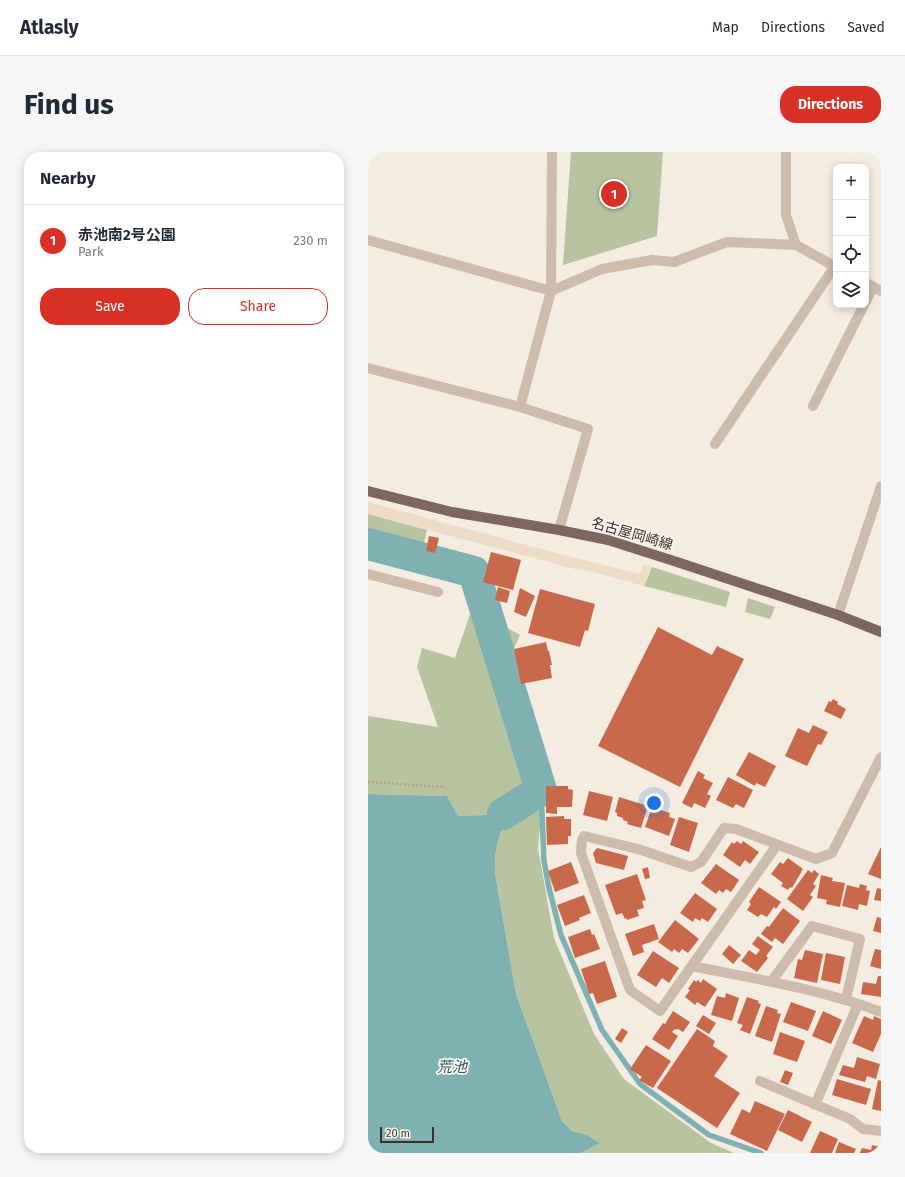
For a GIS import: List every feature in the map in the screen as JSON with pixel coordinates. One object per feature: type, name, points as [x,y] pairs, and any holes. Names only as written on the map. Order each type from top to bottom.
[{"type":"main road","name":"名古屋岡崎線","points":[[368,491],[452,512],[608,540],[838,615],[881,632]]},
{"type":"street","points":[[520,407],[551,291],[552,152]]},
{"type":"street","points":[[786,152],[786,214],[796,246]]},
{"type":"street","points":[[368,240],[551,291],[602,269],[652,260],[674,262],[728,242],[796,246],[833,264]]},
{"type":"street","points":[[715,444],[833,270]]},
{"type":"street","points":[[813,406],[862,308]]},
{"type":"street","points":[[368,368],[520,407],[588,429],[559,530]]},
{"type":"street","points":[[838,615],[881,486]]},
{"type":"street","points":[[368,574],[438,592]]},
{"type":"street","points":[[777,845],[660,1011],[630,990],[581,853],[582,840],[584,836],[638,849],[691,867],[701,862],[724,828],[736,829],[816,859],[832,853],[881,757]]},
{"type":"street","points":[[771,982],[812,926],[860,939],[846,999]]},
{"type":"street","points":[[692,966],[846,999],[881,1012]]},
{"type":"street","points":[[815,1105],[858,1004]]},
{"type":"street","points":[[760,1081],[850,1119],[863,1129],[881,1131]]},
{"type":"path","points":[[368,782],[445,787]]},
{"type":"green space","points":[[571,152],[663,152],[657,236],[563,265]]},
{"type":"green space","points":[[368,514],[427,530],[419,565],[417,567],[368,553]]},
{"type":"green space","points":[[652,567],[730,592],[726,607],[644,586]]},
{"type":"green space","points":[[481,582],[493,620],[520,635],[507,664],[544,785],[538,848],[554,938],[594,1034],[624,1079],[711,1143],[734,1153],[581,1153],[600,1143],[587,1135],[572,1131],[562,1121],[516,994],[495,873],[497,844],[507,818],[500,812],[485,815],[458,816],[447,796],[368,794],[368,716],[438,727],[417,667],[422,648],[455,658]]},
{"type":"green space","points":[[748,598],[775,607],[770,619],[745,612]]},
{"type":"shaded area","points":[[368,502],[640,574],[644,564],[652,567],[644,586],[368,514]]},
{"type":"water","name":"荒池","points":[[368,794],[447,796],[458,816],[485,815],[500,812],[507,818],[497,844],[495,873],[516,994],[562,1121],[572,1131],[587,1135],[600,1143],[581,1153],[368,1153]]},
{"type":"building","points":[[429,536],[439,538],[435,553],[426,551]]},
{"type":"building","points":[[491,552],[521,560],[513,590],[483,582]]},
{"type":"building","points":[[498,587],[510,591],[507,603],[495,600]]},
{"type":"building","points":[[520,588],[535,596],[526,617],[514,612]]},
{"type":"building","points":[[540,589],[595,604],[588,631],[585,630],[580,647],[528,633]]},
{"type":"building","points":[[658,627],[712,655],[717,646],[744,659],[680,787],[598,746]]},
{"type":"building","points":[[546,642],[552,665],[550,665],[552,678],[521,684],[514,649]]},
{"type":"building","points":[[833,699],[838,702],[837,704],[846,709],[841,719],[824,711],[829,701],[831,702]]},
{"type":"building","points":[[813,725],[828,732],[821,745],[818,744],[807,766],[785,756],[798,728],[809,733]]},
{"type":"building","points":[[749,752],[776,766],[765,787],[756,783],[755,786],[736,775]]},
{"type":"building","points":[[698,771],[705,775],[703,778],[713,783],[707,794],[711,796],[705,808],[694,803],[692,808],[682,803]]},
{"type":"building","points":[[728,777],[753,790],[744,808],[736,804],[733,808],[716,800]]},
{"type":"building","points":[[546,786],[568,786],[568,789],[573,790],[572,807],[557,807],[557,814],[546,813]]},
{"type":"building","points":[[589,791],[613,797],[607,821],[583,815]]},
{"type":"building","points":[[619,797],[648,806],[641,828],[627,824],[628,822],[623,820],[623,818],[617,816],[617,813],[615,812]]},
{"type":"building","points":[[652,807],[670,813],[669,817],[675,819],[669,836],[645,827]]},
{"type":"building","points":[[564,816],[564,819],[571,819],[571,836],[568,836],[568,844],[547,845],[546,817]]},
{"type":"building","points":[[679,817],[698,823],[689,852],[670,845]]},
{"type":"building","points":[[737,841],[741,844],[743,841],[759,852],[750,864],[745,860],[740,867],[723,855],[732,842],[734,844]]},
{"type":"building","points":[[881,847],[881,879],[868,874]]},
{"type":"building","points":[[597,848],[628,856],[624,870],[596,863],[593,853]]},
{"type":"building","points":[[788,858],[803,869],[792,888],[790,887],[788,890],[781,886],[783,883],[771,874],[780,862],[783,864]]},
{"type":"building","points":[[571,862],[579,883],[555,892],[548,871]]},
{"type":"building","points":[[716,864],[739,880],[731,892],[726,889],[723,893],[719,890],[716,894],[701,883]]},
{"type":"building","points":[[648,867],[650,878],[645,879],[642,869]]},
{"type":"building","points":[[808,870],[812,873],[814,870],[819,874],[813,884],[816,886],[810,895],[813,897],[803,911],[787,899]]},
{"type":"building","points":[[637,874],[646,900],[642,901],[644,908],[637,910],[639,916],[627,920],[622,913],[616,915],[605,885]]},
{"type":"building","points":[[821,875],[833,878],[832,881],[845,883],[840,907],[826,904],[827,900],[817,898]]},
{"type":"building","points":[[860,884],[867,886],[866,890],[870,891],[867,906],[859,904],[858,910],[842,906],[847,885],[859,888]]},
{"type":"building","points":[[759,887],[781,902],[776,909],[774,907],[767,917],[761,914],[758,917],[747,910],[751,904],[749,902]]},
{"type":"building","points":[[877,888],[881,889],[881,901],[874,900]]},
{"type":"building","points":[[695,893],[717,909],[708,922],[702,918],[700,921],[695,918],[693,922],[680,913]]},
{"type":"building","points":[[584,895],[591,913],[579,918],[580,920],[565,926],[557,905]]},
{"type":"building","points":[[783,908],[800,921],[783,944],[775,938],[772,942],[761,934],[767,926],[769,927]]},
{"type":"building","points":[[877,917],[881,918],[881,933],[873,931]]},
{"type":"building","points":[[675,920],[699,939],[688,953],[682,949],[679,953],[674,949],[672,952],[658,942]]},
{"type":"building","points":[[654,924],[659,939],[642,945],[644,952],[633,956],[625,934]]},
{"type":"building","points":[[590,929],[592,935],[594,934],[600,949],[575,958],[568,937]]},
{"type":"building","points":[[758,936],[773,947],[766,956],[768,958],[757,972],[741,961],[749,950],[756,955],[760,950],[752,944]]},
{"type":"building","points":[[729,945],[741,955],[733,964],[722,954]]},
{"type":"building","points":[[875,949],[881,950],[881,969],[870,966]]},
{"type":"building","points":[[805,950],[823,954],[817,983],[794,978],[798,959],[802,960]]},
{"type":"building","points":[[653,951],[679,968],[669,983],[662,978],[656,987],[637,975]]},
{"type":"building","points":[[826,953],[845,957],[840,984],[821,980]]},
{"type":"building","points":[[605,961],[617,997],[597,1004],[593,993],[589,994],[581,969]]},
{"type":"building","points":[[878,976],[881,976],[881,997],[861,994],[863,982],[876,984]]},
{"type":"building","points":[[703,979],[717,989],[705,1007],[697,1002],[695,1005],[685,997],[694,980],[696,982],[698,980],[701,983]]},
{"type":"building","points":[[726,993],[739,998],[732,1021],[711,1015],[717,996],[725,998]]},
{"type":"building","points":[[747,997],[759,1001],[758,1003],[761,1004],[750,1034],[740,1030],[743,1025],[737,1023]]},
{"type":"building","points":[[791,1002],[816,1011],[808,1031],[783,1022]]},
{"type":"building","points":[[766,1006],[778,1010],[777,1013],[781,1014],[772,1042],[755,1036]]},
{"type":"building","points":[[673,1011],[690,1022],[683,1032],[675,1029],[672,1032],[678,1036],[669,1050],[652,1039],[663,1023],[665,1024]]},
{"type":"building","points":[[823,1011],[842,1020],[831,1044],[812,1036]]},
{"type":"building","points":[[703,1015],[716,1023],[709,1034],[696,1026]]},
{"type":"building","points":[[864,1016],[873,1020],[874,1016],[881,1019],[881,1034],[873,1052],[852,1043]]},
{"type":"building","points":[[622,1028],[628,1032],[621,1043],[615,1039]]},
{"type":"building","points":[[697,1029],[715,1041],[713,1046],[728,1056],[714,1076],[740,1093],[717,1128],[657,1088]]},
{"type":"building","points":[[780,1032],[805,1041],[797,1062],[773,1054]]},
{"type":"building","points":[[646,1045],[671,1061],[653,1088],[639,1080],[642,1077],[630,1069]]},
{"type":"building","points":[[857,1057],[880,1064],[876,1079],[867,1076],[865,1082],[839,1075],[843,1065],[854,1068]]},
{"type":"building","points":[[785,1070],[793,1073],[788,1085],[780,1082]]},
{"type":"building","points":[[837,1079],[871,1089],[866,1105],[832,1095]]},
{"type":"building","points":[[878,1080],[881,1081],[881,1111],[872,1109]]},
{"type":"building","points":[[755,1101],[785,1114],[767,1151],[730,1134],[742,1109],[750,1113]]},
{"type":"building","points":[[788,1110],[812,1122],[802,1142],[778,1130]]},
{"type":"building","points":[[820,1131],[838,1139],[832,1153],[810,1153]]},
{"type":"building","points":[[839,1142],[856,1149],[854,1153],[835,1153]]},
{"type":"building","points":[[872,1145],[881,1147],[879,1153],[860,1153],[862,1148],[871,1150]]},
{"type":"waterway","points":[[368,544],[474,572],[541,790],[503,814]]},
{"type":"waterway","points":[[541,790],[544,861],[549,888],[561,935],[602,1030],[640,1084],[709,1135],[761,1153]]},
{"type":"place","name":"赤池南2号公園","points":[[614,194]]}]
